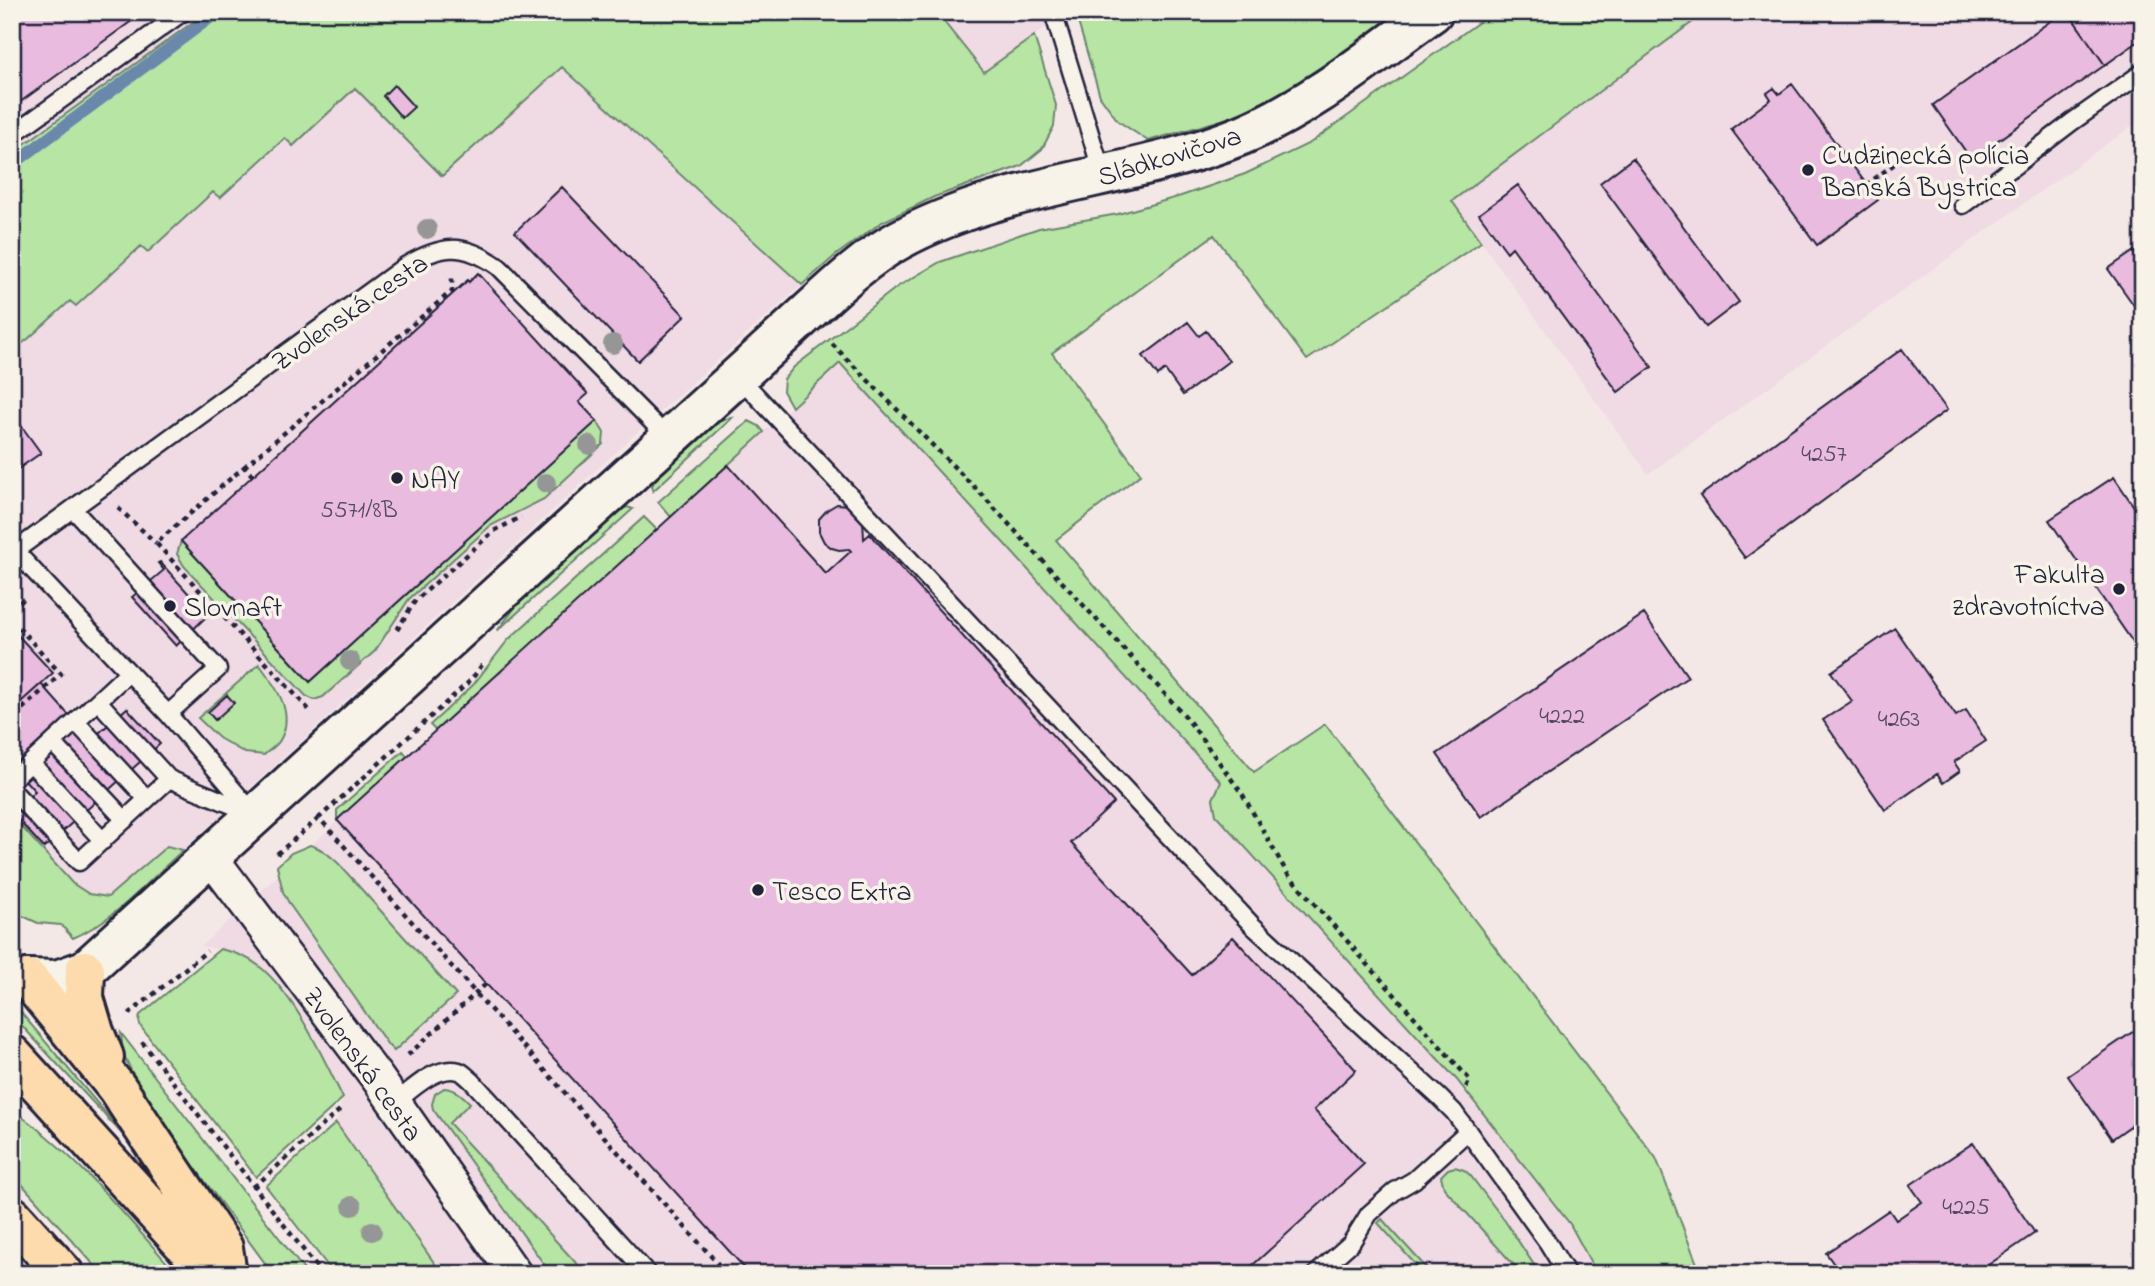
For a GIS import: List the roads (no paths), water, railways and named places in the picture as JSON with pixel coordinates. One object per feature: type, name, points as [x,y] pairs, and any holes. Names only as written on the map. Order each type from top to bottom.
[{"type":"highway","points":[[85,970],[84,998],[94,1032],[117,1088]]},
{"type":"highway","points":[[20,973],[117,1088],[223,1248],[227,1274]]},
{"type":"highway","points":[[12,1055],[211,1274]]},
{"type":"highway","points":[[12,1216],[64,1274]]},
{"type":"street","name":"Sládkovičova","points":[[738,376],[832,290],[889,247],[939,222],[999,200],[1208,148],[1245,134],[1334,83],[1433,12]]},
{"type":"street","points":[[20,973],[57,980],[85,970],[738,376]]},
{"type":"street","name":"Zvolenská cesta","points":[[210,856],[395,1102],[515,1274]]},
{"type":"lane","points":[[12,135],[183,12]]},
{"type":"lane","points":[[1053,12],[1102,176]]},
{"type":"lane","points":[[1963,205],[2143,72]]},
{"type":"lane","name":"Zvolenská cesta","points":[[14,552],[405,266],[433,251],[451,247],[485,257],[499,267],[669,439]]},
{"type":"lane","points":[[738,376],[1253,926],[1454,1112],[1548,1243],[1567,1274]]},
{"type":"lane","points":[[73,509],[218,669],[168,714]]},
{"type":"lane","points":[[14,552],[168,714],[255,815]]},
{"type":"lane","points":[[12,780],[129,672]]},
{"type":"lane","points":[[98,701],[169,779],[255,815]]},
{"type":"lane","points":[[76,722],[147,799]]},
{"type":"lane","points":[[53,743],[125,820]]},
{"type":"lane","points":[[31,763],[103,841]]},
{"type":"lane","points":[[12,790],[79,862],[169,779]]},
{"type":"lane","points":[[395,1102],[421,1082],[442,1072],[459,1071],[472,1081],[649,1274]]},
{"type":"lane","points":[[1316,1274],[1350,1243],[1369,1214],[1395,1191],[1414,1180],[1468,1131]]},
{"type":"waterway","points":[[12,165],[218,12]]},
{"type":"place","name":"Cudzinecká polícia Banská Bystrica","points":[[1808,170]]},
{"type":"place","name":"NAY","points":[[397,478]]},
{"type":"place","name":"Fakulta zdravotníctva","points":[[2119,589]]},
{"type":"place","name":"Slovnaft","points":[[170,606]]},
{"type":"place","name":"Tesco Extra","points":[[758,890]]}]
